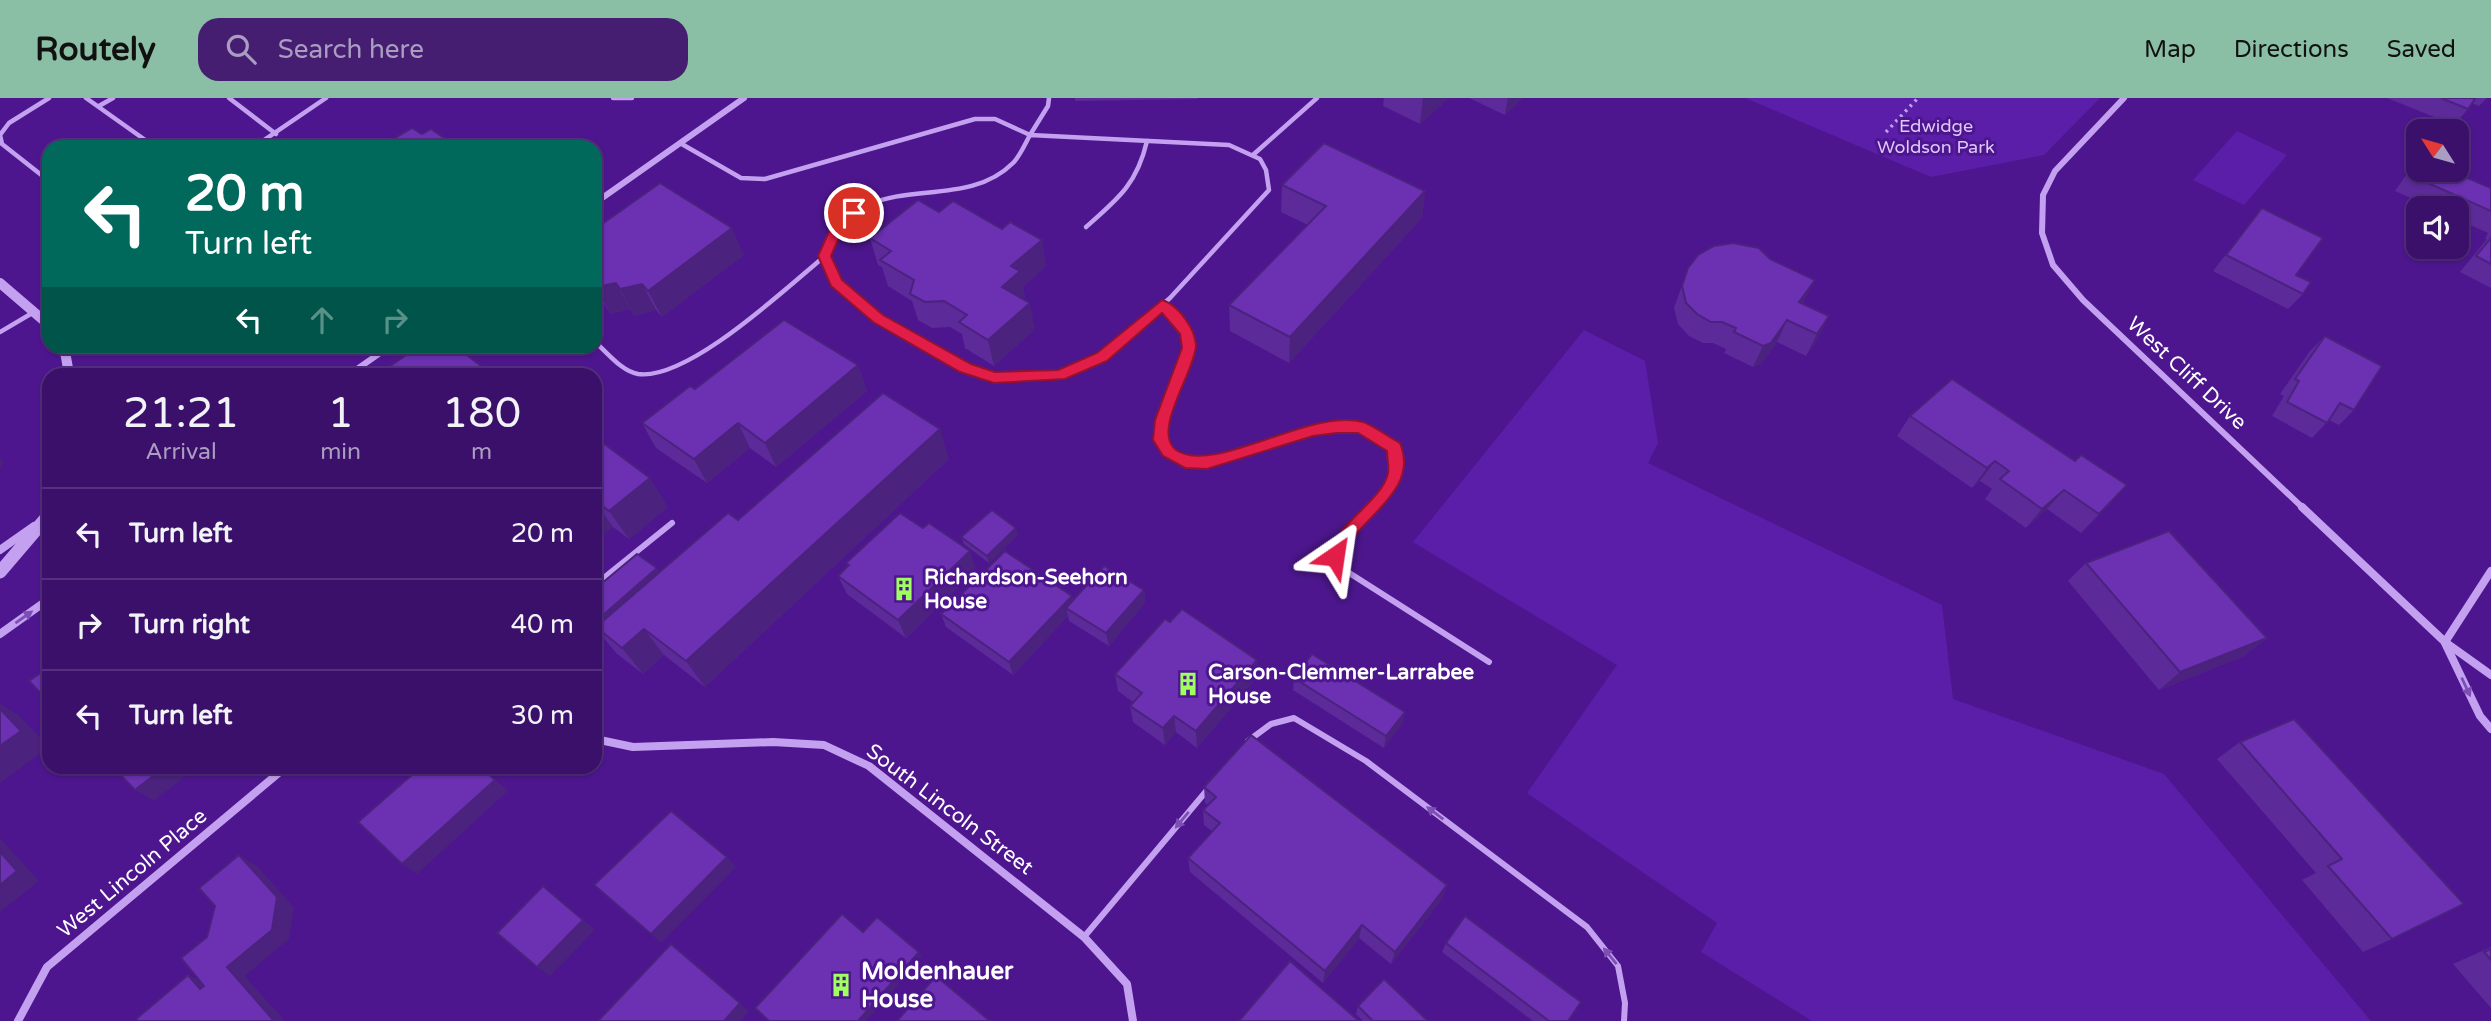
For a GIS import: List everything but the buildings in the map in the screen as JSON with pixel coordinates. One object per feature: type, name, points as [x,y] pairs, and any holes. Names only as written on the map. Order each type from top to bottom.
[{"type":"street","points":[[602,198],[744,98]]},
{"type":"street","name":"West Cliff Drive","points":[[2124,98],[2055,171],[2043,195],[2042,233],[2053,265],[2083,300],[2445,642],[2491,675]]},
{"type":"street","points":[[0,283],[42,319]]},
{"type":"street","points":[[359,368],[379,354]]},
{"type":"street","points":[[0,550],[42,518]]},
{"type":"street","points":[[0,572],[42,521]]},
{"type":"street","points":[[2445,642],[2491,571]]},
{"type":"street","points":[[0,634],[42,604]]},
{"type":"street","name":"West Cliff Drive","points":[[2445,642],[2480,716],[2491,729]]},
{"type":"street","name":"South Lincoln Street","points":[[602,740],[633,747],[773,742],[824,745],[869,766],[1084,937],[1127,984],[1133,1021]]},
{"type":"street","name":"West Lincoln Place","points":[[18,1021],[47,967],[277,774]]},
{"type":"lane","points":[[42,175],[2,144],[0,135],[9,123],[49,98]]},
{"type":"lane","points":[[86,98],[145,140]]},
{"type":"lane","points":[[99,106],[113,98]]},
{"type":"lane","points":[[229,98],[276,134]]},
{"type":"lane","points":[[266,140],[326,98]]},
{"type":"lane","points":[[613,98],[632,98]]},
{"type":"lane","points":[[602,348],[635,374],[653,376],[705,352],[825,256],[835,230],[854,213],[878,199],[903,193],[969,187],[1002,175],[1024,150],[1048,106],[1049,98]]},
{"type":"lane","points":[[1254,154],[1317,98]]},
{"type":"lane","points":[[680,143],[741,178],[765,179],[975,119],[995,119],[1030,135],[1229,145],[1254,154],[1266,166],[1269,190],[1258,205],[1162,305],[1102,357],[1060,375],[994,378],[965,368],[878,318],[836,282],[825,256]]},
{"type":"lane","points":[[1086,227],[1135,183],[1147,141]]},
{"type":"lane","points":[[1162,305],[1177,318],[1187,333],[1189,348],[1162,420],[1161,440],[1168,452],[1185,462],[1207,463],[1313,430],[1337,427],[1360,427],[1395,448],[1395,474],[1386,492],[1339,544],[1335,556],[1343,569],[1489,662]]},
{"type":"lane","points":[[0,332],[34,312]]},
{"type":"lane","points":[[602,579],[672,523]]},
{"type":"lane","points":[[1240,752],[1271,723],[1294,718],[1366,761],[1587,927],[1618,966],[1625,1003],[1624,1021]]},
{"type":"lane","points":[[1084,937],[1214,782]]},
{"type":"path","points":[[1886,132],[1918,98]]},
{"type":"green space","name":"Edwidge Woldson Park","points":[[1745,98],[2100,98],[2044,155],[1931,177]]},
{"type":"green space","points":[[2237,131],[2287,155],[2244,205],[2193,180]]},
{"type":"green space","points":[[1584,330],[1645,361],[1658,443],[1648,463],[1942,605],[1953,699],[2164,774],[2371,1021],[1812,1021],[1701,952],[1717,923],[1527,793],[1617,665],[1413,542]]},
{"type":"place","name":"Richardson-Seehorn House","points":[[904,589]]},
{"type":"place","name":"Carson-Clemmer-Larrabee House","points":[[1188,684]]},
{"type":"place","name":"Moldenhauer House","points":[[841,985]]},
{"type":"route","points":[[854,213],[835,230],[825,256],[836,282],[878,318],[965,368],[994,378],[1060,375],[1102,357],[1162,305],[1177,318],[1187,333],[1189,348],[1162,420],[1161,440],[1168,452],[1185,462],[1207,463],[1313,430],[1337,427],[1360,427],[1395,448],[1395,474],[1386,492],[1339,544],[1335,556]]}]
